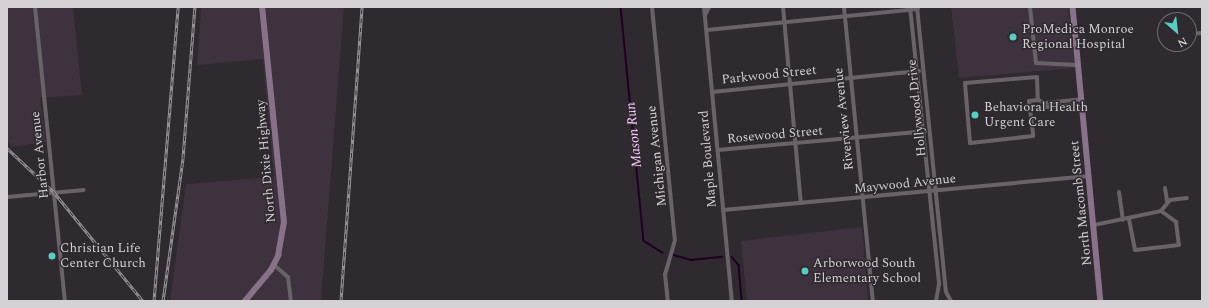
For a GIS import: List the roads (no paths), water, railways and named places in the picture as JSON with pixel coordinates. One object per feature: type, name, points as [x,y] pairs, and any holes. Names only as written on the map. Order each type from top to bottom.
[{"type":"main road","name":"North Dixie Highway","points":[[245,301],[274,265],[282,239],[284,210],[262,7]]},
{"type":"main road","name":"North Macomb Street","points":[[1072,7],[1101,301]]},
{"type":"street","name":"Harbor Avenue","points":[[35,7],[53,191],[66,301]]},
{"type":"street","name":"Michigan Avenue","points":[[652,7],[675,240],[665,274],[668,301]]},
{"type":"street","name":"Maple Boulevard","points":[[704,7],[732,301]]},
{"type":"street","points":[[705,15],[709,7]]},
{"type":"street","points":[[783,7],[794,142],[801,203]]},
{"type":"street","name":"Riverview Avenue","points":[[844,7],[873,301]]},
{"type":"street","points":[[1030,7],[1036,63],[1078,65]]},
{"type":"street","name":"Hollywood Drive","points":[[910,8],[939,284],[936,301]]},
{"type":"street","points":[[707,30],[917,8]]},
{"type":"street","name":"Hollywood Drive","points":[[917,8],[946,292],[951,301]]},
{"type":"street","name":"Parkwood Street","points":[[712,92],[850,76],[924,70]]},
{"type":"street","points":[[1038,100],[1037,77],[965,83],[970,143],[1033,136],[1029,101],[1038,100],[1045,103],[1082,102]]},
{"type":"street","points":[[1030,108],[1082,102]]},
{"type":"street","name":"Rosewood Street","points":[[718,150],[930,131]]},
{"type":"street","name":"Maywood Avenue","points":[[723,210],[863,199],[1089,176]]},
{"type":"street","points":[[1094,225],[1129,219],[1161,211],[1167,201],[1165,188]]},
{"type":"street","points":[[7,197],[53,191],[84,190]]},
{"type":"street","points":[[1119,192],[1123,220]]},
{"type":"street","points":[[1167,201],[1187,198]]},
{"type":"street","points":[[1129,219],[1135,250],[1179,245],[1176,222],[1161,211]]},
{"type":"street","points":[[274,265],[286,274],[291,301]]},
{"type":"waterway","name":"Mason Run","points":[[621,7],[644,241],[663,253]]},
{"type":"waterway","name":"Mason Run","points":[[674,255],[691,260],[722,257]]},
{"type":"waterway","name":"Mason Run","points":[[732,257],[739,265],[742,301]]},
{"type":"railway","points":[[154,301],[178,7]]},
{"type":"railway","points":[[163,301],[183,158],[195,7]]},
{"type":"railway","points":[[341,301],[362,7]]},
{"type":"railway","points":[[7,148],[53,191],[143,301]]},
{"type":"place","name":"ProMedica Monroe Regional Hospital","points":[[1013,37]]},
{"type":"place","name":"Behavioral Health Urgent Care","points":[[975,115]]},
{"type":"place","name":"Christian Life Center Church","points":[[52,256]]},
{"type":"place","name":"Arborwood South Elementary School","points":[[805,271]]}]
